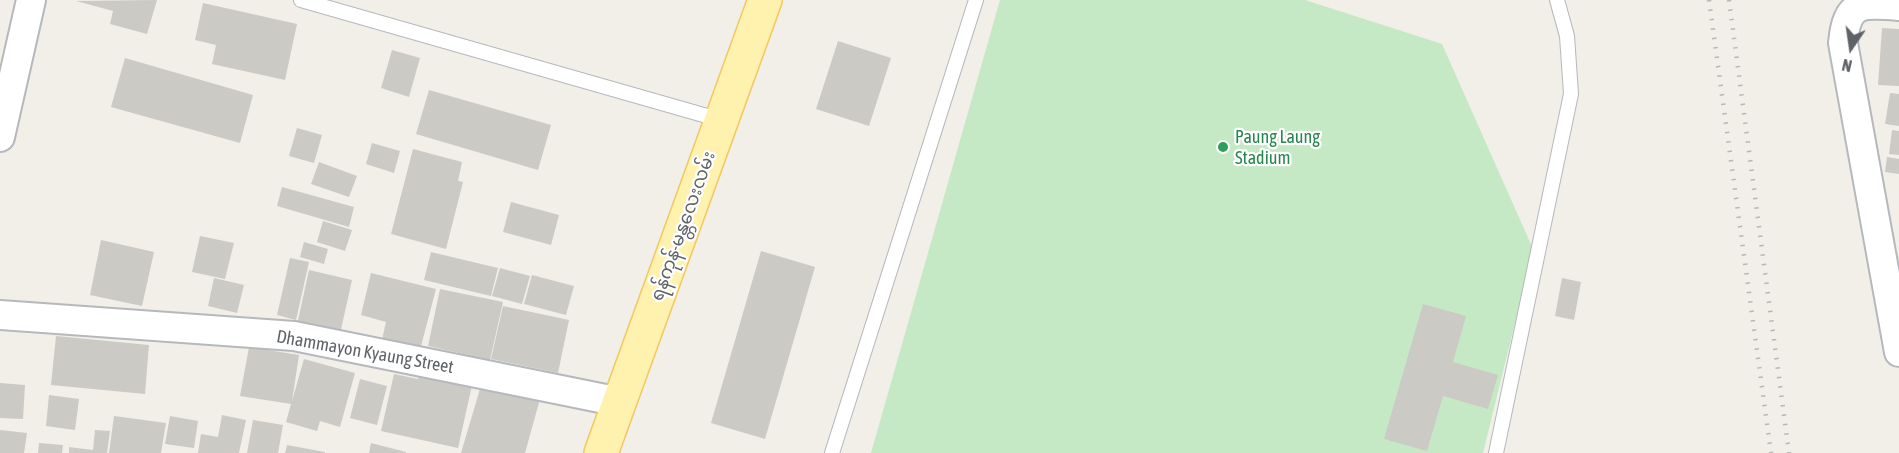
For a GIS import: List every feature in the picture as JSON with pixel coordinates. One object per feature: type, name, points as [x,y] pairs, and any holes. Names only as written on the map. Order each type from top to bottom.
[{"type":"main road","name":"ရန်ကုန်-မန္တလေးလမ်း","points":[[601,453],[765,0]]},
{"type":"street","points":[[1,127],[31,0]]},
{"type":"street","points":[[1886,5],[1857,6],[1848,15],[1843,43],[1899,352]]},
{"type":"street","name":"Dhammayon Kyaung Street","points":[[0,315],[294,336],[620,402]]},
{"type":"lane","points":[[301,0],[721,120]]},
{"type":"lane","points":[[832,453],[976,0]]},
{"type":"lane","points":[[1496,453],[1571,94],[1567,36],[1557,0]]},
{"type":"green space","name":"Paung Laung Stadium","points":[[1000,0],[1305,0],[1442,44],[1533,249],[1483,453],[871,453]]},
{"type":"building","points":[[157,0],[147,34],[110,24],[113,11],[76,1]]},
{"type":"building","points":[[203,3],[297,24],[285,80],[212,64],[216,45],[195,40]]},
{"type":"building","points":[[1882,28],[1899,29],[1899,86],[1878,85]]},
{"type":"building","points":[[838,41],[891,58],[869,126],[816,109]]},
{"type":"building","points":[[392,50],[420,58],[409,97],[381,88]]},
{"type":"building","points":[[125,58],[253,95],[240,143],[111,107]]},
{"type":"building","points":[[429,90],[551,125],[538,170],[416,134]]},
{"type":"building","points":[[1890,93],[1899,94],[1899,126],[1885,124]]},
{"type":"building","points":[[297,128],[322,135],[314,163],[289,156]]},
{"type":"building","points":[[1892,130],[1899,131],[1899,155],[1889,154]]},
{"type":"building","points":[[372,143],[400,151],[394,173],[366,164]]},
{"type":"building","points":[[413,149],[462,162],[458,181],[463,182],[446,249],[391,234]]},
{"type":"building","points":[[1887,157],[1899,159],[1899,174],[1885,172]]},
{"type":"building","points":[[319,162],[357,176],[349,197],[311,184]]},
{"type":"building","points":[[282,187],[354,207],[349,227],[277,206]]},
{"type":"building","points":[[511,202],[559,215],[551,245],[503,232]]},
{"type":"building","points":[[323,221],[352,230],[345,251],[317,242]]},
{"type":"building","points":[[200,236],[234,243],[225,279],[192,272]]},
{"type":"building","points":[[101,240],[154,252],[142,306],[90,295]]},
{"type":"building","points":[[304,242],[328,249],[324,264],[300,257]]},
{"type":"building","points":[[761,251],[815,267],[765,439],[711,423]]},
{"type":"building","points":[[431,252],[498,268],[491,296],[424,280]]},
{"type":"building","points":[[290,258],[309,262],[296,320],[277,315]]},
{"type":"building","points":[[500,268],[530,276],[522,304],[492,296]]},
{"type":"building","points":[[309,270],[352,280],[340,334],[297,325]]},
{"type":"building","points":[[371,273],[436,289],[420,350],[382,340],[386,322],[361,315]]},
{"type":"building","points":[[532,275],[574,286],[566,315],[524,304]]},
{"type":"building","points":[[214,278],[244,285],[237,313],[208,306]]},
{"type":"building","points":[[1562,278],[1581,282],[1574,320],[1555,316]]},
{"type":"building","points":[[440,289],[503,302],[490,360],[428,346]]},
{"type":"building","points":[[1423,304],[1466,316],[1453,362],[1498,375],[1488,409],[1443,396],[1427,451],[1384,439]]},
{"type":"building","points":[[503,306],[569,320],[558,373],[491,359]]},
{"type":"building","points":[[56,336],[149,345],[145,394],[51,385]]},
{"type":"building","points":[[249,347],[299,355],[292,401],[304,359],[355,373],[340,427],[320,421],[317,431],[286,422],[291,404],[240,396]]},
{"type":"building","points":[[420,369],[473,381],[458,448],[381,431],[394,374],[418,379]]},
{"type":"building","points":[[360,379],[387,386],[377,425],[350,418]]},
{"type":"building","points":[[482,382],[540,399],[525,453],[461,453]]},
{"type":"building","points":[[0,383],[25,385],[23,419],[0,418]]},
{"type":"building","points":[[49,395],[79,399],[75,430],[46,426]]},
{"type":"building","points":[[222,415],[246,420],[239,453],[198,453],[201,434],[218,437]]},
{"type":"building","points":[[114,416],[166,423],[161,453],[109,453]]},
{"type":"building","points":[[170,416],[198,421],[194,448],[165,444]]},
{"type":"building","points":[[253,420],[283,425],[278,453],[247,453]]},
{"type":"building","points":[[0,430],[27,433],[24,453],[0,453]]},
{"type":"building","points":[[95,430],[110,431],[107,453],[69,453],[69,447],[93,450]]},
{"type":"building","points":[[39,443],[63,445],[62,453],[38,453]]},
{"type":"building","points":[[371,443],[406,452],[406,453],[369,453]]},
{"type":"building","points":[[287,445],[325,452],[325,453],[285,453]]},
{"type":"railway","points":[[1709,0],[1771,453]]},
{"type":"railway","points":[[1729,0],[1789,453]]},
{"type":"place","name":"Paung Laung Stadium","points":[[1223,147]]}]
